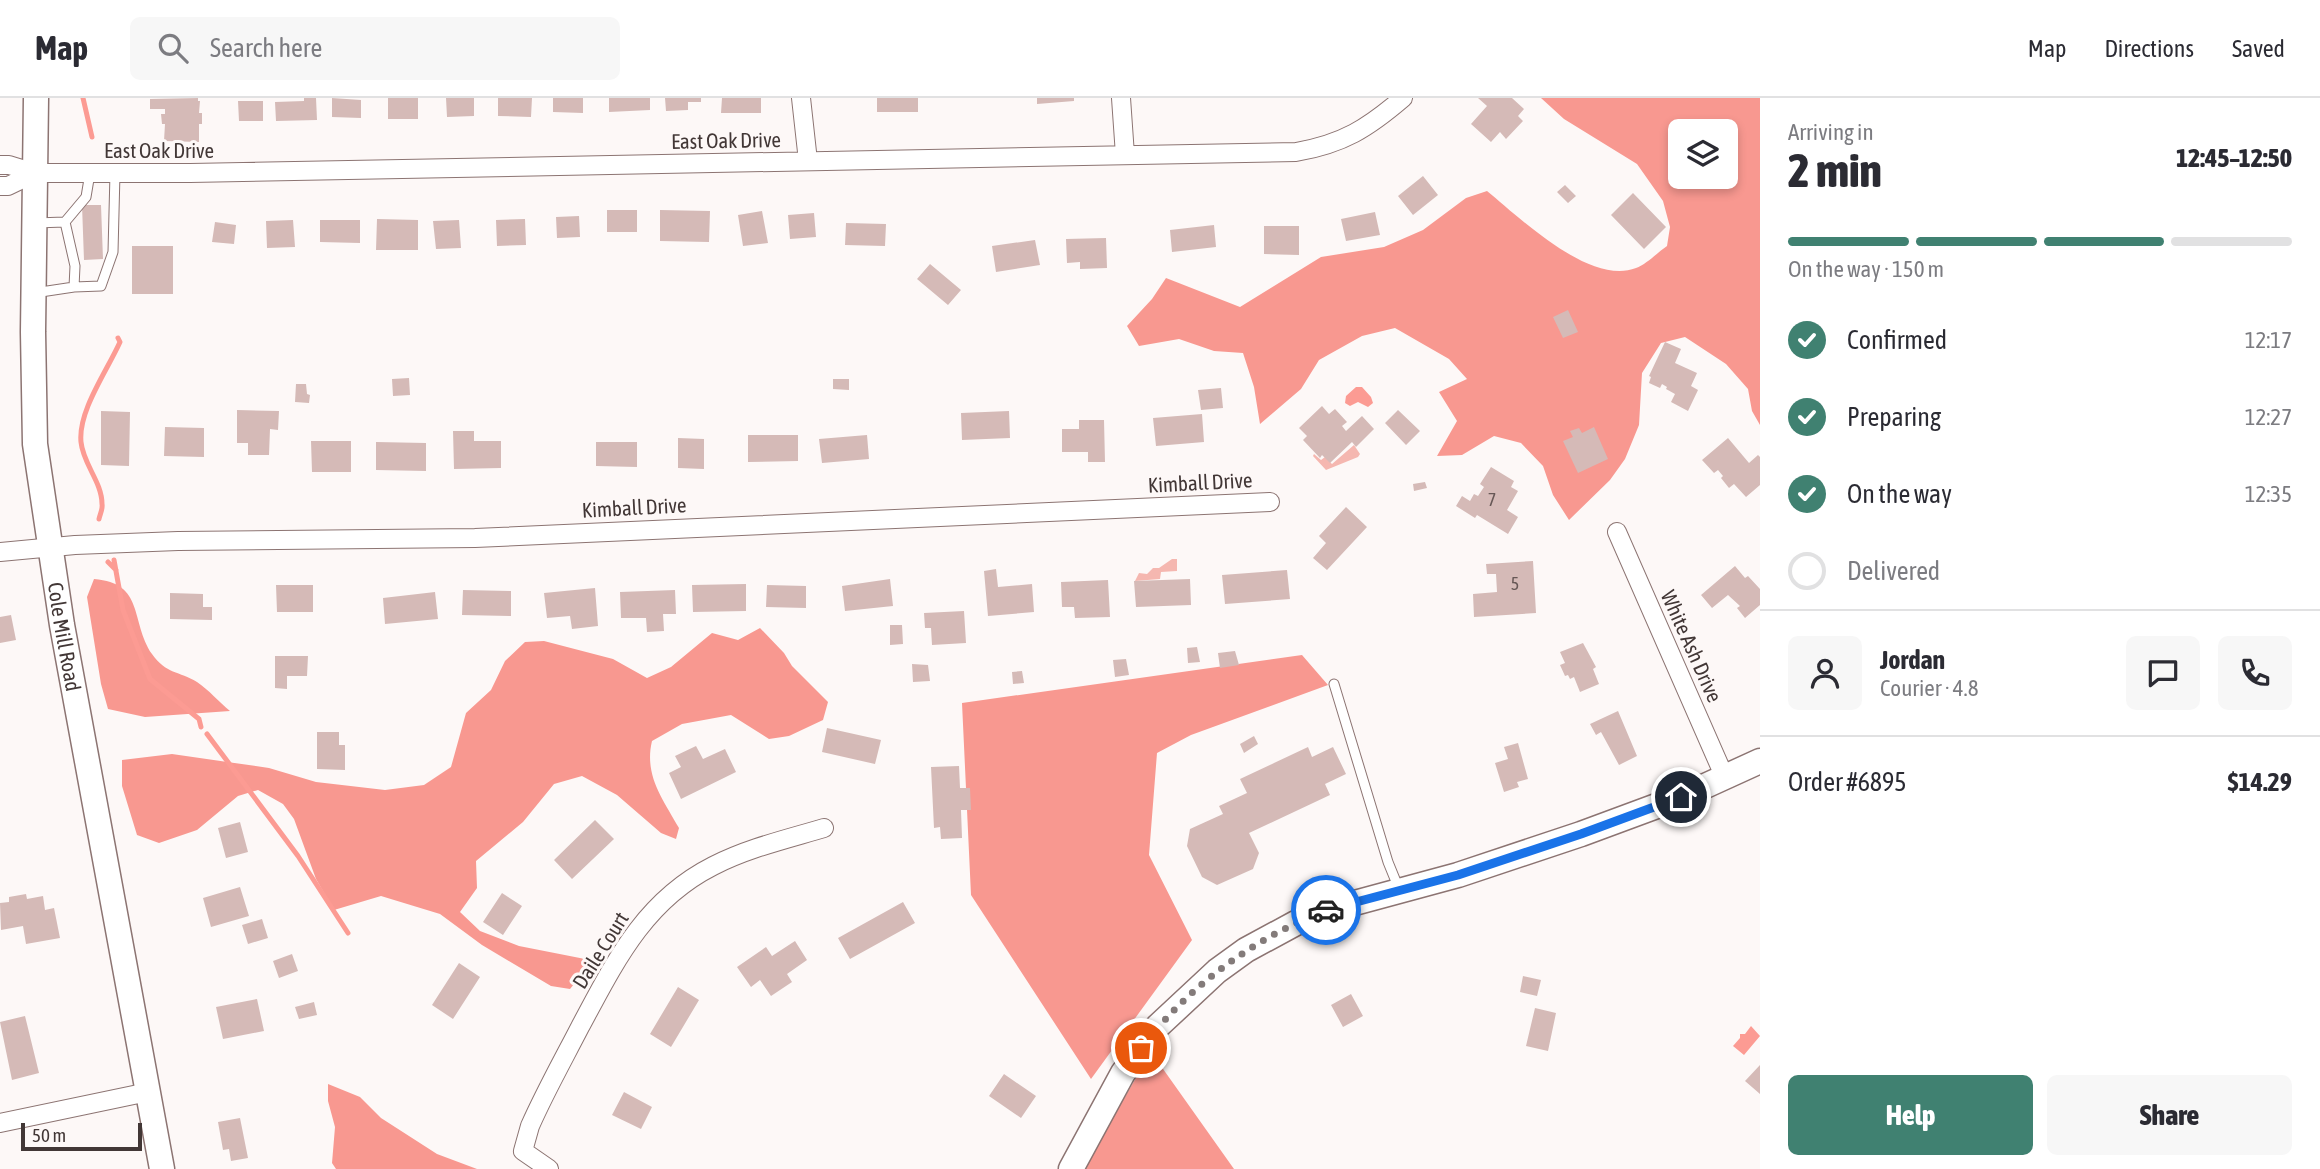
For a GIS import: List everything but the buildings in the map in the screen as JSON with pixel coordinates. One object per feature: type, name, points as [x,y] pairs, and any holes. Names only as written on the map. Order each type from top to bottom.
[{"type":"street","name":"Cole Mill Road","points":[[36,98],[33,293],[35,443],[49,546],[162,1169]]},
{"type":"street","points":[[801,98],[808,161]]},
{"type":"street","points":[[1121,98],[1125,155]]},
{"type":"street","name":"East Oak Drive","points":[[0,165],[35,173],[115,173],[1296,152],[1346,139],[1361,131],[1403,98]]},
{"type":"street","name":"East Oak Drive","points":[[0,186],[8,186],[35,173]]},
{"type":"street","name":"Kimball Drive","points":[[0,552],[49,546],[178,541],[475,538],[1270,502]]},
{"type":"street","name":"White Ash Drive","points":[[1616,532],[1725,778]]},
{"type":"street","points":[[1071,1169],[1123,1073],[1158,1026],[1217,971],[1246,950],[1325,911],[1458,875],[1581,834],[1632,816],[1760,761]]},
{"type":"street","name":"Daile Court","points":[[549,1169],[523,1151],[530,1126],[540,1102],[607,977],[637,929],[653,910],[712,867],[751,850],[824,828]]},
{"type":"street","points":[[0,1123],[148,1092]]},
{"type":"lane","points":[[34,223],[65,222],[86,197],[90,173]]},
{"type":"lane","points":[[33,293],[102,286],[113,252],[115,173]]},
{"type":"lane","points":[[65,222],[75,266],[74,287]]},
{"type":"lane","points":[[1334,684],[1388,862],[1399,889]]},
{"type":"shaded area","points":[[1541,98],[1760,98],[1760,425],[1752,411],[1748,389],[1726,364],[1685,337],[1661,343],[1642,373],[1639,425],[1625,459],[1610,480],[1569,520],[1553,495],[1543,466],[1521,443],[1494,436],[1462,455],[1437,456],[1457,421],[1439,392],[1467,379],[1449,359],[1395,328],[1362,336],[1319,360],[1301,389],[1260,424],[1254,387],[1243,353],[1214,351],[1179,339],[1139,346],[1127,326],[1152,299],[1166,278],[1240,307],[1321,257],[1384,247],[1423,230],[1466,198],[1487,191],[1537,232],[1577,259],[1618,271],[1636,268],[1667,246],[1670,227],[1663,201],[1637,164],[1564,119]]},
{"type":"shaded area","points":[[1356,387],[1362,387],[1373,403],[1368,407],[1358,402],[1350,406],[1345,403],[1346,396]]},
{"type":"shaded area","points":[[1354,445],[1360,454],[1358,457],[1326,470],[1313,456],[1314,454],[1321,460],[1325,457],[1332,464]]},
{"type":"shaded area","points":[[1172,559],[1177,559],[1177,571],[1161,572],[1160,579],[1135,581],[1139,573],[1147,574]]},
{"type":"shaded area","points":[[94,579],[110,582],[129,596],[145,641],[157,660],[168,669],[197,682],[230,711],[145,717],[108,709],[101,684],[87,597]]},
{"type":"shaded area","points":[[760,628],[784,653],[792,666],[828,702],[823,720],[789,736],[769,739],[731,715],[682,724],[652,741],[650,765],[656,786],[679,828],[676,839],[661,833],[617,795],[582,776],[554,784],[523,822],[476,861],[477,888],[460,912],[480,931],[519,946],[585,959],[586,969],[570,989],[551,986],[482,945],[440,914],[381,896],[334,910],[316,879],[294,819],[283,804],[258,790],[238,796],[197,830],[159,843],[137,835],[122,786],[122,760],[172,754],[269,768],[316,782],[385,790],[424,785],[451,767],[466,713],[491,690],[505,661],[525,642],[544,641],[613,659],[647,678],[671,667],[712,633],[738,640]]},
{"type":"shaded area","points":[[1302,655],[1328,685],[1191,735],[1157,753],[1149,855],[1192,940],[1091,1079],[971,895],[962,703]]},
{"type":"shaded area","points":[[1751,1026],[1760,1036],[1744,1055],[1733,1046],[1740,1034],[1745,1034]]},
{"type":"shaded area","points":[[1151,1052],[1234,1169],[1083,1169]]},
{"type":"shaded area","points":[[328,1084],[360,1097],[381,1118],[437,1154],[477,1169],[336,1169],[332,1163],[335,1127],[328,1101]]},
{"type":"waterway","points":[[83,98],[92,137]]},
{"type":"waterway","points":[[99,519],[101,496],[82,450],[81,430],[94,391],[120,342],[118,338]]},
{"type":"waterway","points":[[114,560],[123,610],[150,679],[199,719],[201,727]]},
{"type":"waterway","points":[[108,562],[116,570]]},
{"type":"waterway","points":[[207,734],[298,856],[348,933]]},
{"type":"way so far","points":[[1141,1048],[1158,1026],[1217,971],[1270,936],[1326,910]]},
{"type":"route","points":[[1326,910],[1458,875],[1681,797]]}]
